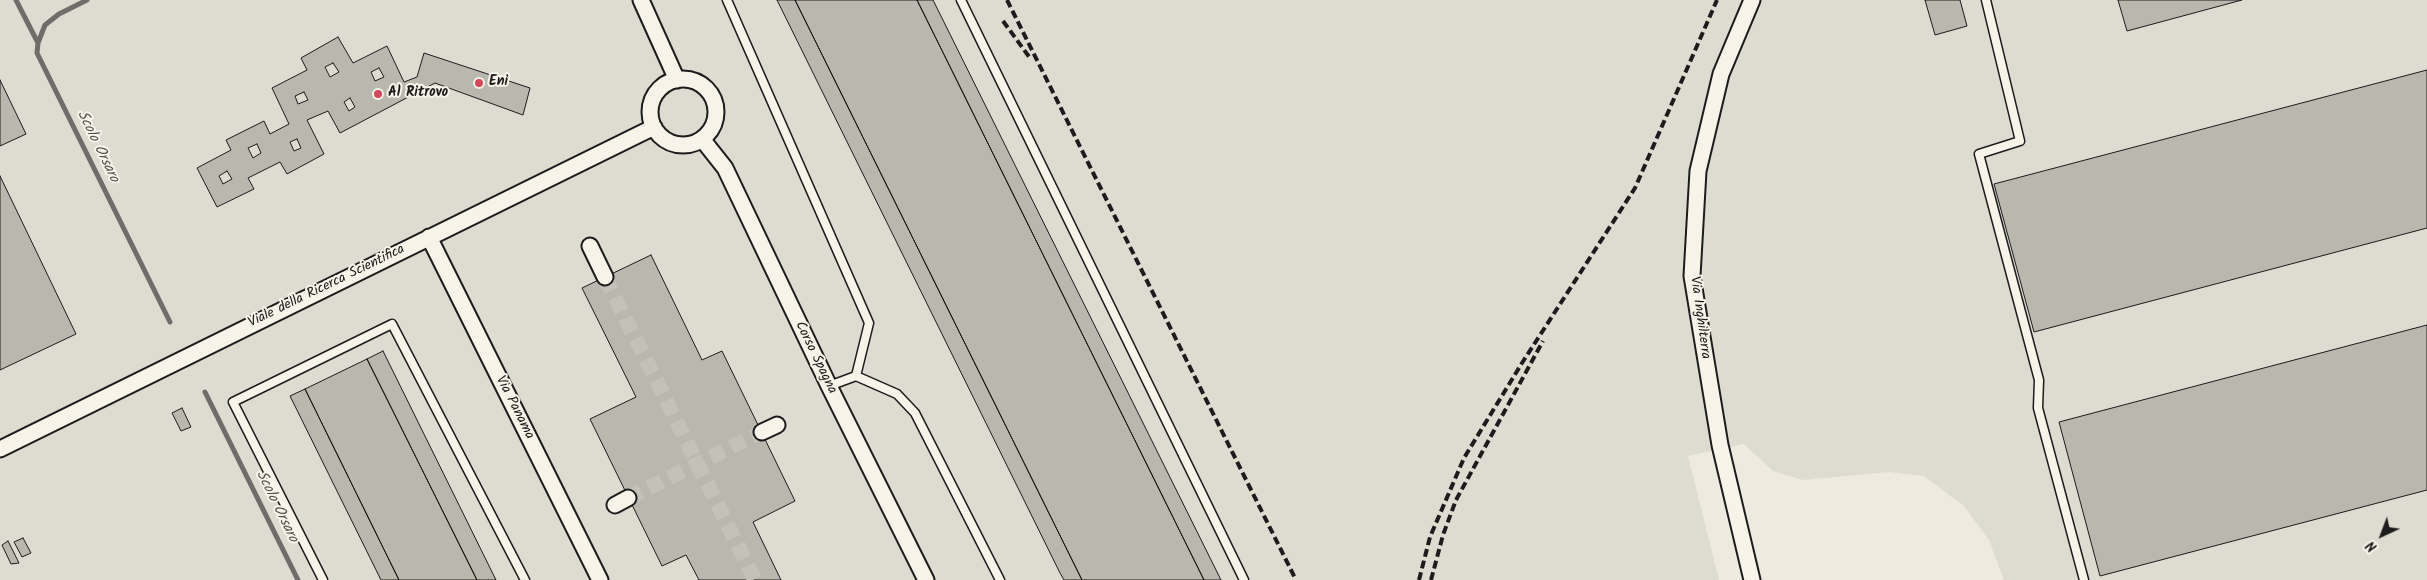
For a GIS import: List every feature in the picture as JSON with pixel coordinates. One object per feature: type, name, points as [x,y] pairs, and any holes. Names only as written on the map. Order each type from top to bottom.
[{"type":"street","points":[[641,0],[677,80]]},
{"type":"street","name":"Via Inghilterra","points":[[1752,0],[1721,74],[1698,171],[1692,276],[1720,446],[1752,580]]},
{"type":"street","points":[[677,80],[696,82],[711,96],[716,114],[713,125],[702,138],[696,142],[682,145],[671,143],[657,133],[650,111],[652,100],[666,84],[677,80]]},
{"type":"street","name":"Viale della Ricerca Scientifica","points":[[0,449],[429,236],[654,127]]},
{"type":"street","name":"Corso Spagna","points":[[702,138],[725,168],[829,386],[926,580]]},
{"type":"street","name":"Via Panama","points":[[429,236],[600,580]]},
{"type":"street","points":[[590,246],[605,276]]},
{"type":"street","points":[[762,432],[777,425]]},
{"type":"street","points":[[614,505],[628,498]]},
{"type":"lane","points":[[727,0],[869,323],[856,376]]},
{"type":"lane","points":[[961,0],[1244,580]]},
{"type":"lane","points":[[1986,0],[2020,141],[1979,154],[2039,380],[2038,408],[2084,580]]},
{"type":"lane","points":[[323,580],[233,402],[392,324],[525,580]]},
{"type":"lane","points":[[829,386],[856,376],[897,394],[915,413],[1000,580]]},
{"type":"shaded area","points":[[0,0],[2427,0],[2427,580],[2004,580],[1989,540],[1964,506],[1924,476],[1889,472],[1803,480],[1773,471],[1744,444],[1688,456],[1719,580],[0,580]]},
{"type":"building","points":[[777,0],[795,0],[1082,580],[1064,580],[1060,573]]},
{"type":"building","points":[[795,0],[917,0],[1204,580],[1082,580]]},
{"type":"building","points":[[917,0],[933,0],[1221,580],[1204,580]]},
{"type":"building","points":[[1925,0],[1960,0],[1967,26],[1935,35]]},
{"type":"building","points":[[2118,0],[2242,0],[2127,31]]},
{"type":"building","points":[[338,37],[353,63],[387,46],[404,82],[417,77],[424,53],[530,88],[523,115],[435,83],[340,133],[328,111],[307,120],[324,154],[287,174],[280,162],[248,178],[254,189],[217,207],[197,168],[231,150],[226,140],[264,121],[270,134],[289,124],[272,88],[307,70],[301,58]],"holes":[[[333,63],[339,72],[330,77],[325,67]],[[379,68],[384,77],[375,81],[371,72]],[[304,92],[308,100],[298,104],[295,96]],[[350,98],[355,107],[349,111],[344,102]],[[297,139],[301,148],[294,151],[290,142]],[[257,144],[261,153],[253,158],[248,148]],[[227,171],[232,179],[223,184],[219,176]]]},
{"type":"building","points":[[2427,70],[2427,228],[2034,332],[1994,184]]},
{"type":"building","points":[[0,80],[26,134],[0,146]]},
{"type":"building","points":[[0,176],[76,334],[0,370]]},
{"type":"building","points":[[651,255],[702,360],[722,351],[795,501],[753,522],[781,580],[699,580],[686,555],[662,566],[590,419],[636,397],[582,288]]},
{"type":"building","points":[[2427,325],[2427,490],[2100,576],[2059,422]]},
{"type":"building","points":[[383,351],[496,580],[477,580],[367,359]]},
{"type":"building","points":[[367,359],[477,580],[399,580],[305,389]]},
{"type":"building","points":[[305,389],[399,580],[381,580],[290,396]]},
{"type":"building","points":[[182,408],[191,427],[181,431],[172,413]]},
{"type":"building","points":[[23,538],[31,553],[22,557],[14,542]]},
{"type":"building","points":[[8,541],[19,563],[11,564],[2,545]]},
{"type":"waterway","points":[[16,0],[38,43]]},
{"type":"waterway","name":"Scolo Orsaro","points":[[87,0],[59,14],[45,25],[38,43],[37,53],[170,322]]},
{"type":"waterway","name":"Scolo Orsaro","points":[[205,392],[298,580]]},
{"type":"tunnel","points":[[605,277],[755,580]]},
{"type":"tunnel","points":[[628,498],[762,432]]},
{"type":"railway","points":[[1007,0],[1296,580]]},
{"type":"railway","points":[[1419,580],[1430,537],[1464,458],[1522,363],[1635,188],[1717,0]]},
{"type":"railway","points":[[1003,21],[1030,58]]},
{"type":"railway","points":[[1431,580],[1443,535],[1456,500],[1543,341]]},
{"type":"place","name":"Eni","points":[[479,83]]},
{"type":"place","name":"Al Ritrovo","points":[[378,94]]}]
